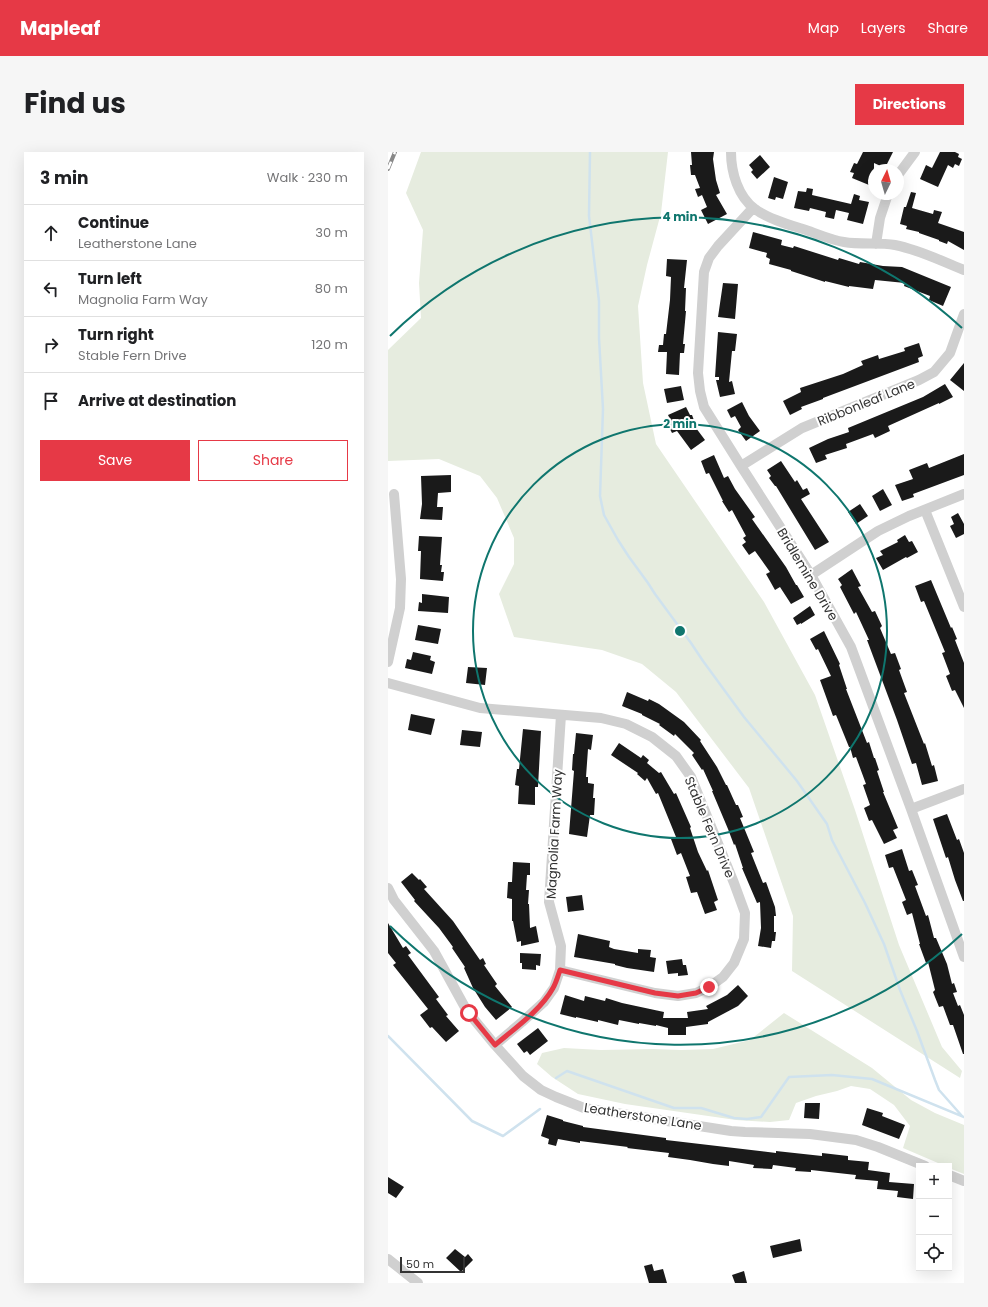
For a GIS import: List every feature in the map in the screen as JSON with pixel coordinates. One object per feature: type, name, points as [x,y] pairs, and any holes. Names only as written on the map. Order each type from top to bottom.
[{"type":"street","points":[[731,152],[733,170],[738,185],[746,200],[760,213],[789,225],[843,242],[894,245],[917,250],[964,270]]},
{"type":"street","points":[[904,166],[914,152]]},
{"type":"street","points":[[876,244],[880,218],[886,200]]},
{"type":"street","name":"Bridlemine Drive","points":[[753,208],[718,246],[709,258],[704,272],[698,373],[700,392],[704,407],[740,466],[811,575],[851,647],[964,957]]},
{"type":"street","name":"Ribbonleaf Lane","points":[[740,466],[802,428],[919,380],[934,372],[950,353],[964,314]]},
{"type":"street","points":[[388,662],[400,608],[401,579],[394,494]]},
{"type":"street","points":[[811,575],[878,531],[909,516],[964,494]]},
{"type":"street","points":[[925,510],[964,607]]},
{"type":"street","name":"Stable Fern Drive","points":[[388,683],[480,708],[601,718],[626,724],[652,738],[676,756],[691,778],[745,913],[744,939],[734,963],[723,977],[709,987],[696,993],[678,996],[655,993],[560,970]]},
{"type":"street","name":"Magnolia Farm Way","points":[[495,1045],[544,1002],[554,988],[560,970],[561,946],[549,902],[562,715]]},
{"type":"street","points":[[911,809],[964,789]]},
{"type":"street","name":"Leatherstone Lane","points":[[388,888],[393,899],[434,951],[467,1011],[523,1076],[541,1090],[584,1108],[745,1132],[810,1134],[856,1140],[918,1163]]},
{"type":"street","points":[[952,1176],[964,1181]]},
{"type":"street","points":[[388,1259],[418,1283]]},
{"type":"shaded area","points":[[421,152],[668,152],[661,213],[638,306],[643,383],[656,444],[764,602],[815,695],[855,810],[899,945],[942,1047],[962,1071],[960,1078],[792,971],[793,916],[749,788],[676,692],[642,664],[602,650],[514,637],[499,594],[514,564],[514,538],[497,498],[480,476],[439,459],[388,461],[388,350],[421,318],[419,283],[423,230],[406,193]]},
{"type":"shaded area","points":[[784,1013],[872,1068],[911,1100],[935,1113],[964,1125],[964,1174],[952,1169],[952,1163],[938,1163],[903,1148],[910,1126],[894,1105],[870,1089],[851,1086],[796,1103],[789,1120],[770,1122],[736,1120],[625,1104],[578,1094],[552,1077],[537,1064],[542,1053],[564,1048],[601,1050],[713,1049],[750,1040]]},
{"type":"building","points":[[691,152],[714,152],[713,159],[716,180],[720,193],[716,195],[727,214],[708,224],[701,210],[707,207],[702,195],[698,197],[695,189],[700,188],[695,175],[691,175]]},
{"type":"building","points":[[863,152],[893,152],[887,164],[868,164],[868,185],[852,178],[854,173],[850,172],[854,163],[857,164]]},
{"type":"building","points":[[940,152],[955,152],[959,154],[958,157],[962,159],[959,166],[955,164],[953,168],[948,165],[938,187],[920,179],[926,165],[932,168]]},
{"type":"building","points":[[760,155],[770,167],[757,179],[751,172],[753,170],[749,165]]},
{"type":"building","points":[[774,177],[788,182],[783,199],[776,197],[775,200],[768,198]]},
{"type":"building","points":[[807,188],[813,189],[812,195],[851,204],[854,194],[860,196],[859,200],[869,202],[863,224],[847,220],[849,213],[836,210],[834,219],[825,217],[826,212],[810,208],[809,211],[794,208],[798,191],[806,192]]},
{"type":"building","points":[[911,192],[916,193],[912,208],[933,214],[934,210],[942,212],[938,223],[964,232],[964,250],[948,241],[947,244],[919,232],[906,229],[907,226],[900,224],[904,207],[906,207]]},
{"type":"building","points":[[753,232],[782,240],[781,245],[793,248],[794,246],[838,260],[839,258],[859,264],[860,262],[883,266],[902,267],[951,287],[943,306],[929,300],[930,296],[904,286],[905,283],[875,280],[873,289],[849,287],[825,282],[769,264],[770,259],[766,257],[767,253],[749,248]]},
{"type":"building","points":[[667,259],[687,260],[684,288],[686,288],[686,311],[683,344],[685,344],[684,353],[680,353],[679,375],[666,374],[667,352],[658,352],[659,345],[663,345],[664,334],[666,334],[670,300],[671,277],[666,276]]},
{"type":"building","points":[[723,283],[738,284],[735,319],[718,317]]},
{"type":"building","points":[[718,332],[737,334],[735,351],[732,351],[729,382],[732,381],[735,394],[720,397],[716,380],[719,380],[719,377],[715,377]]},
{"type":"building","points":[[919,343],[923,356],[918,358],[919,362],[801,407],[802,409],[790,415],[783,401],[801,392],[800,388],[843,374],[863,365],[861,361],[878,355],[879,359],[905,351],[904,348]]},
{"type":"building","points":[[964,363],[964,391],[950,380]]},
{"type":"building","points":[[945,384],[953,397],[888,426],[890,431],[875,438],[873,434],[846,444],[847,448],[825,455],[827,459],[816,463],[809,448],[828,439],[849,432],[848,428],[923,397]]},
{"type":"building","points":[[681,386],[684,400],[667,403],[664,389]]},
{"type":"building","points":[[742,402],[749,416],[760,431],[746,441],[738,430],[741,427],[735,416],[731,418],[727,410]]},
{"type":"building","points":[[686,407],[690,415],[692,415],[695,423],[693,424],[705,440],[691,450],[677,431],[672,433],[666,421],[670,419],[668,415]]},
{"type":"building","points":[[964,454],[964,475],[913,494],[914,497],[902,501],[895,485],[913,479],[909,470],[927,463],[929,468]]},
{"type":"building","points":[[714,455],[724,478],[728,476],[735,489],[755,517],[752,519],[786,567],[804,597],[791,604],[780,587],[775,590],[766,574],[770,572],[755,551],[749,555],[742,545],[746,542],[743,538],[746,536],[732,510],[729,512],[722,501],[709,473],[706,474],[701,461]]},
{"type":"building","points":[[781,461],[795,482],[797,480],[803,490],[807,488],[810,494],[801,499],[829,542],[815,550],[776,486],[769,478],[771,476],[767,470]]},
{"type":"building","points":[[451,475],[451,492],[438,493],[437,507],[443,507],[442,520],[420,519],[422,504],[421,476]]},
{"type":"building","points":[[883,489],[892,505],[880,511],[872,496]]},
{"type":"building","points":[[860,504],[868,516],[856,524],[848,512]]},
{"type":"building","points":[[958,513],[964,524],[964,534],[956,538],[950,526],[954,524],[951,517]]},
{"type":"building","points":[[905,535],[909,542],[912,541],[918,552],[883,570],[876,558],[883,555],[880,551],[898,542],[897,540]]},
{"type":"building","points":[[419,536],[442,537],[440,565],[442,565],[441,572],[444,572],[443,581],[420,579],[421,551],[418,551]]},
{"type":"building","points":[[852,569],[861,586],[858,587],[872,612],[875,611],[882,626],[880,628],[891,654],[895,653],[907,692],[904,693],[924,744],[925,743],[932,766],[934,765],[938,781],[922,785],[916,763],[912,764],[867,640],[869,640],[856,612],[854,614],[840,587],[842,585],[838,579]]},
{"type":"building","points":[[931,580],[957,639],[955,640],[964,663],[964,708],[955,690],[952,691],[946,676],[950,674],[942,653],[945,652],[924,601],[921,602],[915,586]]},
{"type":"building","points":[[422,594],[449,597],[448,613],[418,611],[419,602],[422,603]]},
{"type":"building","points":[[810,606],[815,615],[797,625],[793,618]]},
{"type":"building","points":[[418,625],[441,629],[438,644],[415,640]]},
{"type":"building","points":[[824,631],[840,664],[839,665],[846,689],[867,743],[869,742],[875,758],[883,792],[898,828],[893,830],[897,838],[884,844],[872,820],[869,821],[864,808],[870,805],[863,785],[866,784],[856,757],[853,758],[850,747],[836,715],[833,716],[820,680],[831,676],[818,649],[816,650],[810,639]]},
{"type":"building","points":[[413,652],[431,656],[430,660],[435,662],[432,674],[405,668],[407,659],[411,660]]},
{"type":"building","points":[[468,667],[487,668],[485,685],[466,683]]},
{"type":"building","points":[[627,692],[659,704],[684,722],[701,740],[700,741],[717,767],[743,817],[740,818],[754,852],[751,853],[763,883],[766,882],[775,907],[776,916],[774,916],[774,932],[776,932],[775,941],[772,941],[771,948],[758,946],[761,928],[760,902],[757,903],[713,791],[703,769],[702,770],[692,755],[694,753],[675,734],[674,736],[659,725],[660,724],[642,714],[622,706]]},
{"type":"building","points":[[411,714],[435,719],[431,735],[408,730]]},
{"type":"building","points":[[523,729],[541,731],[538,787],[535,787],[535,805],[518,804],[519,786],[515,785],[517,769],[519,769]]},
{"type":"building","points":[[462,730],[482,732],[480,747],[460,745]]},
{"type":"building","points":[[576,733],[593,735],[591,750],[588,749],[586,777],[588,777],[588,783],[594,784],[594,815],[590,815],[587,837],[569,834],[574,771],[572,770],[573,754]]},
{"type":"building","points":[[619,743],[641,758],[643,755],[649,760],[647,763],[659,773],[661,772],[674,794],[676,793],[691,827],[690,828],[698,852],[707,871],[708,870],[718,900],[714,902],[717,910],[705,914],[697,892],[691,893],[686,877],[690,876],[681,853],[677,855],[671,839],[676,837],[658,793],[656,794],[647,778],[645,781],[637,774],[638,773],[611,755]]},
{"type":"building","points":[[947,814],[957,840],[959,839],[964,853],[964,901],[955,880],[948,857],[946,858],[933,819]]},
{"type":"building","points":[[902,849],[909,871],[912,870],[918,885],[915,886],[926,916],[928,915],[934,938],[936,938],[947,964],[952,984],[954,983],[957,992],[953,993],[958,1006],[960,1005],[964,1015],[964,1054],[953,1025],[950,1025],[943,1006],[939,1007],[933,992],[935,990],[928,962],[926,963],[919,944],[912,913],[907,915],[902,902],[906,900],[893,867],[889,868],[885,855]]},
{"type":"building","points":[[513,862],[530,863],[530,875],[527,875],[526,890],[529,890],[528,904],[530,928],[536,926],[539,942],[521,946],[521,941],[517,942],[512,921],[512,899],[507,898],[508,882],[512,882]]},
{"type":"building","points":[[412,873],[427,887],[424,889],[453,921],[480,960],[483,958],[486,964],[484,965],[497,984],[495,986],[512,1007],[496,1020],[485,1007],[473,988],[464,968],[465,967],[452,948],[453,947],[439,928],[414,901],[415,900],[401,882]]},
{"type":"building","points":[[582,895],[584,910],[568,912],[566,897]]},
{"type":"building","points":[[388,923],[403,948],[406,946],[411,953],[408,955],[439,997],[436,999],[448,1015],[446,1016],[459,1031],[446,1042],[432,1027],[430,1028],[420,1015],[428,1009],[393,965],[396,963],[388,953]]},
{"type":"building","points":[[578,934],[610,941],[609,947],[614,949],[638,953],[638,949],[651,950],[650,957],[656,958],[654,972],[574,957]]},
{"type":"building","points":[[520,953],[541,954],[540,966],[536,965],[536,970],[522,969],[522,963],[520,963]]},
{"type":"building","points":[[682,959],[683,965],[686,965],[688,975],[678,976],[678,973],[668,974],[666,961]]},
{"type":"building","points":[[738,985],[748,996],[738,1006],[708,1022],[708,1024],[686,1027],[686,1035],[668,1035],[668,1028],[656,1025],[639,1024],[619,1020],[618,1025],[560,1014],[565,995],[584,1001],[585,996],[605,1001],[606,998],[664,1012],[663,1018],[688,1018],[687,1012],[708,1009],[706,1006],[727,995]]},
{"type":"building","points":[[538,1028],[548,1041],[530,1055],[527,1051],[524,1053],[517,1044]]},
{"type":"building","points":[[805,1103],[820,1103],[819,1119],[804,1118]]},
{"type":"building","points":[[867,1108],[883,1113],[882,1116],[905,1125],[899,1139],[862,1125]]},
{"type":"building","points":[[547,1115],[583,1127],[666,1138],[666,1140],[776,1153],[776,1151],[822,1156],[822,1153],[848,1156],[848,1160],[869,1162],[868,1170],[890,1173],[889,1182],[914,1184],[913,1199],[897,1197],[898,1191],[877,1189],[878,1181],[855,1179],[856,1175],[811,1170],[811,1172],[795,1171],[796,1168],[773,1165],[772,1169],[753,1168],[754,1165],[729,1161],[729,1166],[668,1157],[669,1153],[580,1141],[580,1143],[558,1139],[556,1146],[548,1144],[549,1139],[541,1136]]},
{"type":"building","points":[[388,1177],[404,1187],[396,1198],[388,1193]]},
{"type":"building","points":[[800,1239],[802,1251],[773,1258],[770,1246]]},
{"type":"building","points":[[455,1249],[465,1257],[468,1254],[473,1260],[461,1272],[446,1258]]},
{"type":"building","points":[[652,1264],[654,1271],[663,1269],[667,1283],[649,1283],[644,1266]]},
{"type":"building","points":[[744,1271],[747,1283],[735,1283],[732,1275]]},
{"type":"waterway","points":[[590,152],[589,216],[599,301],[599,338],[603,409],[600,496],[604,515],[629,557],[703,661],[744,717],[797,781],[827,824],[832,840],[865,903],[884,944],[900,990],[939,1090],[962,1116]]},
{"type":"waterway","points":[[388,1036],[472,1121],[503,1136],[540,1109]]},
{"type":"waterway","points":[[556,1078],[567,1071],[674,1108],[701,1108],[734,1118],[747,1119],[761,1117],[789,1077],[832,1075],[872,1079],[964,1117]]},
{"type":"railway","points":[[388,169],[395,152]]},
{"type":"route","points":[[469,1013],[495,1045],[544,1002],[554,988],[560,970],[655,993],[678,996],[696,993],[709,987]]}]
